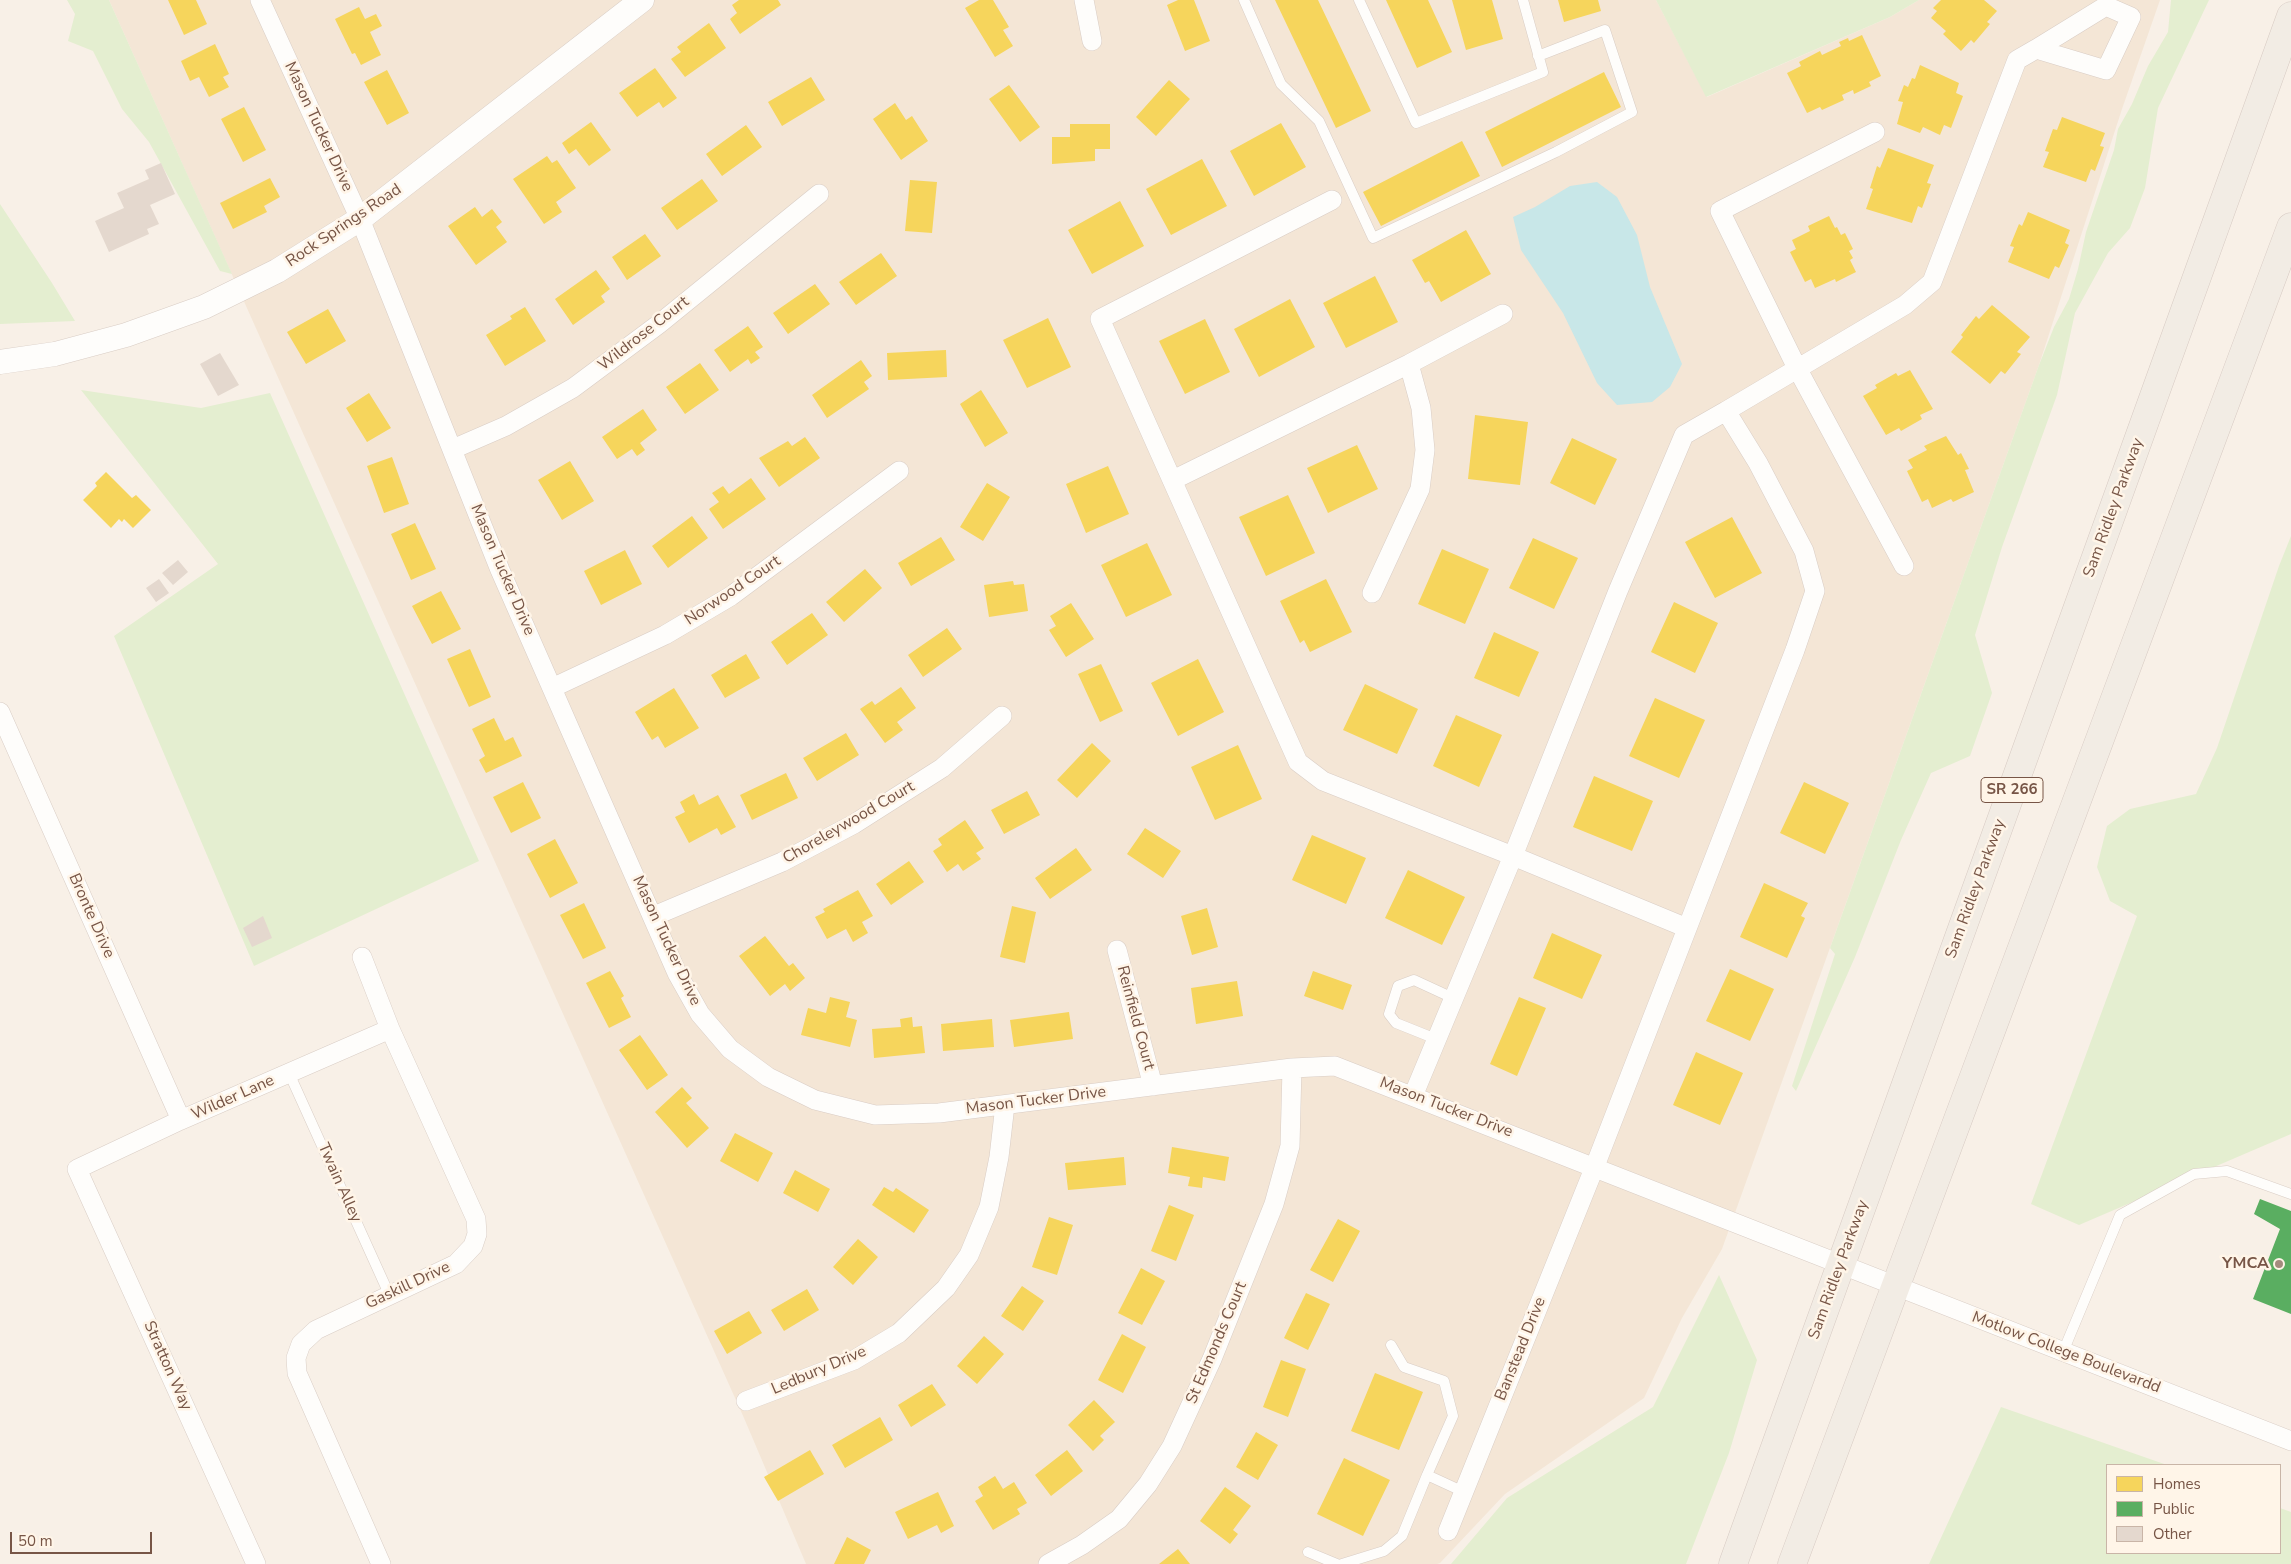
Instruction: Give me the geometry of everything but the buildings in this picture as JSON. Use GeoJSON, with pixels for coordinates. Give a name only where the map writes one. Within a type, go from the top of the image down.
{"type":"FeatureCollection","features":[{"type":"Feature","properties":{"kind":"main road","name":"Sam Ridley Parkway"},"geometry":{"type":"LineString","coordinates":[[1733,1564],[2291,16]]}},
{"type":"Feature","properties":{"kind":"main road"},"geometry":{"type":"LineString","coordinates":[[1792,1564],[2291,227]]}},
{"type":"Feature","properties":{"kind":"street","name":"Mason Tucker Drive"},"geometry":{"type":"LineString","coordinates":[[260,0],[360,219],[500,570],[654,916],[677,973],[700,1014],[730,1049],[768,1076],[815,1100],[874,1115],[939,1113],[1292,1068],[1335,1066],[1595,1166],[1841,1265]]}},
{"type":"Feature","properties":{"kind":"street","name":"Rock Springs Road"},"geometry":{"type":"LineString","coordinates":[[0,362],[55,354],[126,335],[204,307],[277,271],[360,219],[642,0]]}},
{"type":"Feature","properties":{"kind":"street"},"geometry":{"type":"LineString","coordinates":[[1084,0],[1092,41]]}},
{"type":"Feature","properties":{"kind":"street"},"geometry":{"type":"LineString","coordinates":[[1413,1096],[1513,856],[1618,591],[1684,435],[1905,305],[1932,282],[2017,60],[2106,6],[2131,17],[2106,70],[2036,49]]}},
{"type":"Feature","properties":{"kind":"street"},"geometry":{"type":"LineString","coordinates":[[1874,132],[1720,210],[1797,368],[1904,566]]}},
{"type":"Feature","properties":{"kind":"street","name":"Wildrose Court"},"geometry":{"type":"LineString","coordinates":[[453,450],[506,426],[573,388],[659,324],[819,194]]}},
{"type":"Feature","properties":{"kind":"street"},"geometry":{"type":"LineString","coordinates":[[1332,200],[1100,318],[1298,762],[1323,781],[1513,856],[1687,928]]}},
{"type":"Feature","properties":{"kind":"street"},"geometry":{"type":"LineString","coordinates":[[1173,480],[1409,364],[1503,314]]}},
{"type":"Feature","properties":{"kind":"street"},"geometry":{"type":"LineString","coordinates":[[1372,592],[1420,489],[1426,450],[1421,408],[1409,364]]}},
{"type":"Feature","properties":{"kind":"street","name":"Banstead Drive"},"geometry":{"type":"LineString","coordinates":[[1448,1531],[1595,1166],[1795,650],[1815,591],[1804,551],[1758,463],[1726,411]]}},
{"type":"Feature","properties":{"kind":"street","name":"Norwood Court"},"geometry":{"type":"LineString","coordinates":[[552,688],[666,635],[731,596],[899,471]]}},
{"type":"Feature","properties":{"kind":"street","name":"Bronte Drive"},"geometry":{"type":"LineString","coordinates":[[0,712],[181,1120]]}},
{"type":"Feature","properties":{"kind":"street","name":"Choreleywood Court"},"geometry":{"type":"LineString","coordinates":[[654,916],[782,862],[854,824],[942,768],[1002,716]]}},
{"type":"Feature","properties":{"kind":"street","name":"Reinfield Court"},"geometry":{"type":"LineString","coordinates":[[1117,950],[1153,1086]]}},
{"type":"Feature","properties":{"kind":"street","name":"Gaskill Drive"},"geometry":{"type":"LineString","coordinates":[[362,957],[390,1029],[476,1219],[477,1234],[473,1246],[456,1264],[388,1294],[316,1330],[301,1344],[296,1358],[297,1373],[381,1564]]}},
{"type":"Feature","properties":{"kind":"street","name":"Wilder Lane"},"geometry":{"type":"LineString","coordinates":[[77,1169],[181,1120],[390,1029]]}},
{"type":"Feature","properties":{"kind":"street","name":"St Edmonds Court"},"geometry":{"type":"LineString","coordinates":[[1048,1564],[1082,1545],[1119,1519],[1148,1484],[1172,1446],[1212,1358],[1274,1204],[1290,1146],[1292,1068]]}},
{"type":"Feature","properties":{"kind":"street","name":"Ledbury Drive"},"geometry":{"type":"LineString","coordinates":[[746,1401],[854,1360],[899,1334],[946,1288],[968,1255],[989,1207],[999,1157],[1005,1105]]}},
{"type":"Feature","properties":{"kind":"street","name":"Stratton Way"},"geometry":{"type":"LineString","coordinates":[[77,1169],[256,1564]]}},
{"type":"Feature","properties":{"kind":"street","name":"Motlow College Boulevardd"},"geometry":{"type":"LineString","coordinates":[[1841,1265],[2291,1441]]}},
{"type":"Feature","properties":{"kind":"lane"},"geometry":{"type":"LineString","coordinates":[[1244,0],[1281,84],[1318,121],[1374,238],[1556,152],[1632,112],[1605,30],[1538,56]]}},
{"type":"Feature","properties":{"kind":"lane"},"geometry":{"type":"LineString","coordinates":[[1359,0],[1416,123],[1542,72],[1523,0]]}},
{"type":"Feature","properties":{"kind":"lane"},"geometry":{"type":"LineString","coordinates":[[1436,1039],[1396,1023],[1389,1014],[1398,986],[1414,980],[1453,998]]}},
{"type":"Feature","properties":{"kind":"lane","name":"Twain Alley"},"geometry":{"type":"LineString","coordinates":[[289,1073],[388,1294]]}},
{"type":"Feature","properties":{"kind":"lane"},"geometry":{"type":"LineString","coordinates":[[2063,1352],[2120,1215],[2194,1174],[2227,1171],[2291,1194]]}},
{"type":"Feature","properties":{"kind":"lane"},"geometry":{"type":"LineString","coordinates":[[1342,1564],[1384,1551],[1402,1536],[1453,1416],[1444,1381],[1404,1367],[1391,1345]]}},
{"type":"Feature","properties":{"kind":"lane"},"geometry":{"type":"LineString","coordinates":[[1428,1475],[1464,1492]]}},
{"type":"Feature","properties":{"kind":"lane"},"geometry":{"type":"LineString","coordinates":[[1308,1552],[1337,1564]]}},
{"type":"Feature","properties":{"kind":"shaded area"},"geometry":{"type":"Polygon","coordinates":[[[109,0],[1656,0],[1707,97],[1890,17],[1919,0],[2160,0],[2122,109],[2039,365],[1722,1249],[1682,1318],[1644,1398],[1505,1494],[1437,1564],[806,1564],[744,1418],[109,0]]]}},
{"type":"Feature","properties":{"kind":"green space"},"geometry":{"type":"Polygon","coordinates":[[[67,0],[109,0],[232,274],[220,271],[149,142],[122,109],[93,51],[68,41],[75,14],[67,0]]]}},
{"type":"Feature","properties":{"kind":"green space"},"geometry":{"type":"Polygon","coordinates":[[[1656,0],[1919,0],[1890,17],[1706,97],[1656,0]]]}},
{"type":"Feature","properties":{"kind":"green space"},"geometry":{"type":"Polygon","coordinates":[[[2171,0],[2209,0],[2158,108],[2145,188],[2130,228],[2108,253],[2075,313],[2057,395],[2002,547],[1975,635],[1992,693],[1970,756],[1931,773],[1901,840],[1855,957],[1796,1091],[1792,1086],[1835,954],[1830,948],[2039,365],[2054,327],[2069,299],[2086,232],[2114,150],[2118,129],[2132,104],[2148,66],[2168,32],[2171,0]]]}},
{"type":"Feature","properties":{"kind":"green space"},"geometry":{"type":"Polygon","coordinates":[[[0,204],[52,283],[75,321],[0,324],[0,204]]]}},
{"type":"Feature","properties":{"kind":"green space"},"geometry":{"type":"Polygon","coordinates":[[[81,390],[201,408],[270,393],[479,861],[254,966],[114,636],[218,564],[81,390]]]}},
{"type":"Feature","properties":{"kind":"green space"},"geometry":{"type":"Polygon","coordinates":[[[2291,536],[2291,1134],[2079,1225],[2031,1204],[2137,916],[2110,901],[2097,867],[2107,826],[2130,809],[2196,794],[2217,748],[2291,536]]]}},
{"type":"Feature","properties":{"kind":"green space"},"geometry":{"type":"Polygon","coordinates":[[[1719,1275],[1757,1360],[1729,1453],[1686,1564],[1451,1564],[1507,1498],[1653,1407],[1719,1275]]]}},
{"type":"Feature","properties":{"kind":"green space"},"geometry":{"type":"Polygon","coordinates":[[[2001,1407],[2164,1464],[2106,1464],[2106,1554],[2281,1554],[2281,1508],[2291,1512],[2291,1564],[1929,1564],[2001,1407]]]}},
{"type":"Feature","properties":{"kind":"water"},"geometry":{"type":"Polygon","coordinates":[[[1597,182],[1617,197],[1637,235],[1650,287],[1682,364],[1670,387],[1652,402],[1617,405],[1597,383],[1563,313],[1521,250],[1513,217],[1535,207],[1570,186],[1597,182]]]}},
{"type":"Feature","properties":{"kind":"place","name":"YMCA"},"geometry":{"type":"Point","coordinates":[2279,1264]}}]}
